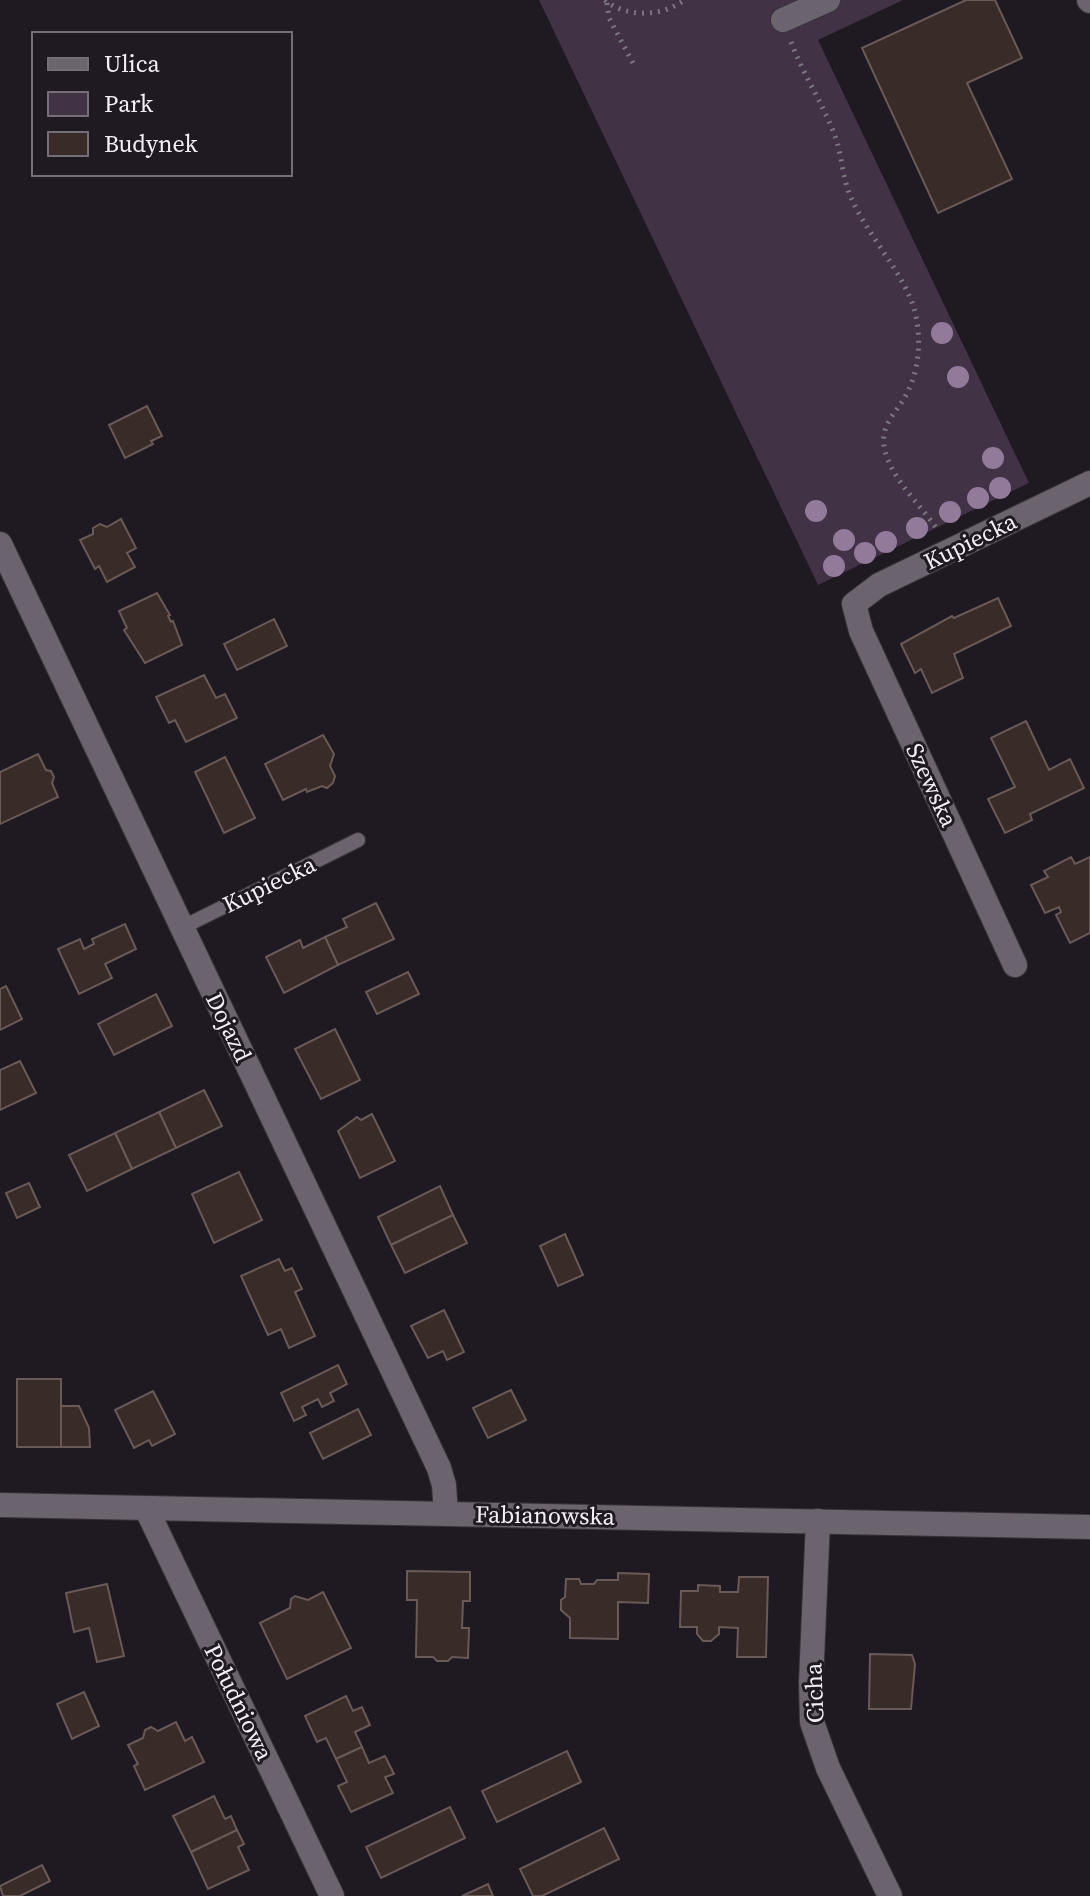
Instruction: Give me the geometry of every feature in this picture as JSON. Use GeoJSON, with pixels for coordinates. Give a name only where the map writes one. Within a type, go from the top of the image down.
{"type":"FeatureCollection","features":[{"type":"Feature","properties":{"kind":"street"},"geometry":{"type":"LineString","coordinates":[[783,20],[828,0]]}},
{"type":"Feature","properties":{"kind":"street","name":"Kupiecka"},"geometry":{"type":"LineString","coordinates":[[854,604],[879,585],[1090,483]]}},
{"type":"Feature","properties":{"kind":"street","name":"Dojazd"},"geometry":{"type":"LineString","coordinates":[[0,544],[439,1468],[446,1513]]}},
{"type":"Feature","properties":{"kind":"street","name":"Szewska"},"geometry":{"type":"LineString","coordinates":[[854,604],[861,631],[1015,965]]}},
{"type":"Feature","properties":{"kind":"street","name":"Fabianowska"},"geometry":{"type":"LineString","coordinates":[[0,1505],[1090,1527]]}},
{"type":"Feature","properties":{"kind":"street","name":"Południowa"},"geometry":{"type":"LineString","coordinates":[[146,1508],[332,1896]]}},
{"type":"Feature","properties":{"kind":"street","name":"Cicha"},"geometry":{"type":"LineString","coordinates":[[818,1521],[812,1722],[828,1768],[890,1896]]}},
{"type":"Feature","properties":{"kind":"lane","name":"Kupiecka"},"geometry":{"type":"LineString","coordinates":[[181,928],[358,840]]}},
{"type":"Feature","properties":{"kind":"path"},"geometry":{"type":"LineString","coordinates":[[606,1],[627,13],[653,13],[684,0]]}},
{"type":"Feature","properties":{"kind":"path"},"geometry":{"type":"LineString","coordinates":[[606,1],[609,18],[633,63]]}},
{"type":"Feature","properties":{"kind":"path"},"geometry":{"type":"LineString","coordinates":[[795,51],[819,97],[836,140],[850,195],[914,309],[919,334],[918,358],[909,391],[887,421],[883,441],[888,462],[936,528]]}},
{"type":"Feature","properties":{"kind":"green space"},"geometry":{"type":"Polygon","coordinates":[[[539,0],[903,0],[818,40],[1029,483],[818,585],[539,0]]]}},
{"type":"Feature","properties":{"kind":"building"},"geometry":{"type":"Polygon","coordinates":[[[966,0],[995,0],[1022,58],[967,83],[1012,179],[938,213],[862,48],[966,0]]]}},
{"type":"Feature","properties":{"kind":"building"},"geometry":{"type":"Polygon","coordinates":[[[147,406],[162,436],[125,458],[109,425],[147,406]]]}},
{"type":"Feature","properties":{"kind":"building"},"geometry":{"type":"Polygon","coordinates":[[[121,519],[136,548],[127,553],[135,567],[107,582],[99,566],[95,569],[80,540],[93,534],[93,528],[100,524],[107,527],[121,519]]]}},
{"type":"Feature","properties":{"kind":"building"},"geometry":{"type":"Polygon","coordinates":[[[157,593],[182,645],[145,663],[124,630],[127,628],[119,611],[157,593]]]}},
{"type":"Feature","properties":{"kind":"building"},"geometry":{"type":"Polygon","coordinates":[[[998,598],[1011,626],[954,654],[963,678],[932,693],[921,669],[915,673],[901,644],[952,616],[954,618],[998,598]]]}},
{"type":"Feature","properties":{"kind":"building"},"geometry":{"type":"Polygon","coordinates":[[[274,619],[287,646],[237,670],[224,644],[274,619]]]}},
{"type":"Feature","properties":{"kind":"building"},"geometry":{"type":"Polygon","coordinates":[[[204,675],[216,698],[225,694],[237,718],[186,742],[175,720],[169,723],[156,697],[204,675]]]}},
{"type":"Feature","properties":{"kind":"building"},"geometry":{"type":"Polygon","coordinates":[[[1026,721],[1049,770],[1070,759],[1084,788],[1030,814],[1032,820],[1005,833],[988,799],[1015,787],[991,738],[1026,721]]]}},
{"type":"Feature","properties":{"kind":"building"},"geometry":{"type":"Polygon","coordinates":[[[323,735],[334,754],[330,766],[335,776],[333,783],[327,788],[322,786],[307,792],[306,789],[283,800],[265,764],[323,735]]]}},
{"type":"Feature","properties":{"kind":"building"},"geometry":{"type":"Polygon","coordinates":[[[38,754],[46,770],[51,771],[54,777],[52,783],[58,797],[0,824],[0,772],[38,754]]]}},
{"type":"Feature","properties":{"kind":"building"},"geometry":{"type":"Polygon","coordinates":[[[225,757],[255,818],[224,833],[195,772],[225,757]]]}},
{"type":"Feature","properties":{"kind":"building"},"geometry":{"type":"Polygon","coordinates":[[[1071,857],[1075,864],[1090,857],[1090,933],[1070,943],[1056,915],[1061,912],[1059,907],[1045,913],[1031,885],[1048,877],[1044,871],[1071,857]]]}},
{"type":"Feature","properties":{"kind":"building"},"geometry":{"type":"Polygon","coordinates":[[[376,903],[394,939],[338,965],[325,937],[347,927],[343,919],[376,903]]]}},
{"type":"Feature","properties":{"kind":"building"},"geometry":{"type":"Polygon","coordinates":[[[125,924],[136,949],[105,964],[112,978],[79,994],[58,949],[80,939],[84,949],[94,944],[92,939],[125,924]]]}},
{"type":"Feature","properties":{"kind":"building"},"geometry":{"type":"Polygon","coordinates":[[[325,937],[338,965],[284,993],[266,957],[300,940],[303,948],[325,937]]]}},
{"type":"Feature","properties":{"kind":"building"},"geometry":{"type":"Polygon","coordinates":[[[408,972],[419,994],[377,1014],[366,992],[408,972]]]}},
{"type":"Feature","properties":{"kind":"building"},"geometry":{"type":"Polygon","coordinates":[[[6,986],[22,1019],[0,1030],[0,989],[6,986]]]}},
{"type":"Feature","properties":{"kind":"building"},"geometry":{"type":"Polygon","coordinates":[[[156,994],[172,1026],[114,1055],[98,1024],[156,994]]]}},
{"type":"Feature","properties":{"kind":"building"},"geometry":{"type":"Polygon","coordinates":[[[335,1029],[360,1080],[321,1099],[295,1049],[335,1029]]]}},
{"type":"Feature","properties":{"kind":"building"},"geometry":{"type":"Polygon","coordinates":[[[20,1061],[36,1093],[0,1110],[0,1070],[20,1061]]]}},
{"type":"Feature","properties":{"kind":"building"},"geometry":{"type":"Polygon","coordinates":[[[204,1090],[222,1126],[176,1148],[159,1112],[204,1090]]]}},
{"type":"Feature","properties":{"kind":"building"},"geometry":{"type":"Polygon","coordinates":[[[159,1112],[176,1148],[132,1169],[115,1133],[159,1112]]]}},
{"type":"Feature","properties":{"kind":"building"},"geometry":{"type":"Polygon","coordinates":[[[372,1114],[395,1161],[360,1178],[338,1131],[357,1117],[361,1120],[372,1114]]]}},
{"type":"Feature","properties":{"kind":"building"},"geometry":{"type":"Polygon","coordinates":[[[115,1133],[132,1169],[87,1191],[69,1155],[115,1133]]]}},
{"type":"Feature","properties":{"kind":"building"},"geometry":{"type":"Polygon","coordinates":[[[239,1172],[262,1220],[214,1243],[192,1194],[239,1172]]]}},
{"type":"Feature","properties":{"kind":"building"},"geometry":{"type":"Polygon","coordinates":[[[29,1183],[40,1207],[17,1218],[6,1193],[29,1183]]]}},
{"type":"Feature","properties":{"kind":"building"},"geometry":{"type":"Polygon","coordinates":[[[440,1186],[453,1215],[391,1245],[378,1217],[440,1186]]]}},
{"type":"Feature","properties":{"kind":"building"},"geometry":{"type":"Polygon","coordinates":[[[453,1215],[467,1243],[405,1273],[391,1245],[453,1215]]]}},
{"type":"Feature","properties":{"kind":"building"},"geometry":{"type":"Polygon","coordinates":[[[565,1234],[583,1275],[558,1286],[540,1246],[565,1234]]]}},
{"type":"Feature","properties":{"kind":"building"},"geometry":{"type":"Polygon","coordinates":[[[279,1259],[285,1271],[292,1268],[302,1289],[295,1292],[315,1336],[289,1348],[281,1329],[268,1335],[241,1276],[279,1259]]]}},
{"type":"Feature","properties":{"kind":"building"},"geometry":{"type":"Polygon","coordinates":[[[444,1310],[464,1352],[447,1360],[443,1351],[428,1358],[411,1326],[444,1310]]]}},
{"type":"Feature","properties":{"kind":"building"},"geometry":{"type":"Polygon","coordinates":[[[338,1365],[347,1384],[330,1393],[334,1401],[322,1407],[318,1399],[302,1407],[306,1415],[294,1421],[281,1393],[338,1365]]]}},
{"type":"Feature","properties":{"kind":"building"},"geometry":{"type":"Polygon","coordinates":[[[17,1379],[61,1379],[61,1447],[17,1447],[17,1379]]]}},
{"type":"Feature","properties":{"kind":"building"},"geometry":{"type":"Polygon","coordinates":[[[511,1390],[526,1420],[488,1438],[473,1408],[511,1390]]]}},
{"type":"Feature","properties":{"kind":"building"},"geometry":{"type":"Polygon","coordinates":[[[153,1391],[175,1434],[152,1446],[149,1440],[134,1448],[115,1410],[153,1391]]]}},
{"type":"Feature","properties":{"kind":"building"},"geometry":{"type":"Polygon","coordinates":[[[61,1406],[79,1406],[89,1428],[90,1447],[61,1447],[61,1406]]]}},
{"type":"Feature","properties":{"kind":"building"},"geometry":{"type":"Polygon","coordinates":[[[358,1409],[371,1435],[323,1459],[310,1433],[358,1409]]]}},
{"type":"Feature","properties":{"kind":"building"},"geometry":{"type":"Polygon","coordinates":[[[407,1571],[470,1572],[470,1601],[463,1601],[462,1628],[469,1628],[468,1658],[452,1657],[448,1661],[437,1661],[433,1657],[416,1657],[417,1600],[407,1600],[407,1571]]]}},
{"type":"Feature","properties":{"kind":"building"},"geometry":{"type":"Polygon","coordinates":[[[618,1573],[649,1574],[648,1603],[618,1602],[618,1639],[570,1638],[570,1618],[561,1610],[566,1579],[594,1584],[597,1580],[618,1580],[618,1573]]]}},
{"type":"Feature","properties":{"kind":"building"},"geometry":{"type":"Polygon","coordinates":[[[739,1577],[768,1577],[766,1657],[737,1657],[738,1628],[719,1627],[719,1634],[711,1641],[703,1641],[697,1634],[697,1627],[680,1627],[681,1591],[698,1591],[698,1585],[720,1586],[720,1592],[738,1592],[739,1577]]]}},
{"type":"Feature","properties":{"kind":"building"},"geometry":{"type":"Polygon","coordinates":[[[107,1584],[124,1656],[97,1662],[89,1628],[74,1632],[66,1593],[107,1584]]]}},
{"type":"Feature","properties":{"kind":"building"},"geometry":{"type":"Polygon","coordinates":[[[323,1592],[351,1648],[287,1679],[260,1623],[290,1608],[291,1599],[295,1596],[308,1600],[323,1592]]]}},
{"type":"Feature","properties":{"kind":"building"},"geometry":{"type":"Polygon","coordinates":[[[870,1654],[912,1655],[915,1664],[911,1709],[869,1709],[870,1654]]]}},
{"type":"Feature","properties":{"kind":"building"},"geometry":{"type":"Polygon","coordinates":[[[84,1692],[99,1726],[72,1739],[57,1704],[84,1692]]]}},
{"type":"Feature","properties":{"kind":"building"},"geometry":{"type":"Polygon","coordinates":[[[346,1696],[353,1711],[362,1707],[370,1725],[355,1732],[362,1747],[336,1759],[326,1738],[317,1742],[305,1716],[346,1696]]]}},
{"type":"Feature","properties":{"kind":"building"},"geometry":{"type":"Polygon","coordinates":[[[176,1722],[185,1741],[192,1737],[204,1762],[145,1790],[134,1766],[138,1764],[128,1745],[143,1738],[145,1730],[151,1727],[158,1731],[176,1722]]]}},
{"type":"Feature","properties":{"kind":"building"},"geometry":{"type":"Polygon","coordinates":[[[362,1747],[369,1763],[385,1756],[394,1774],[385,1777],[393,1793],[351,1812],[338,1786],[347,1782],[336,1759],[362,1747]]]}},
{"type":"Feature","properties":{"kind":"building"},"geometry":{"type":"Polygon","coordinates":[[[567,1751],[581,1782],[497,1822],[482,1791],[567,1751]]]}},
{"type":"Feature","properties":{"kind":"building"},"geometry":{"type":"Polygon","coordinates":[[[214,1796],[225,1819],[231,1816],[237,1830],[191,1852],[173,1816],[214,1796]]]}},
{"type":"Feature","properties":{"kind":"building"},"geometry":{"type":"Polygon","coordinates":[[[450,1807],[465,1838],[381,1878],[366,1847],[450,1807]]]}},
{"type":"Feature","properties":{"kind":"building"},"geometry":{"type":"Polygon","coordinates":[[[604,1828],[619,1859],[542,1896],[533,1896],[520,1869],[604,1828]]]}},
{"type":"Feature","properties":{"kind":"building"},"geometry":{"type":"Polygon","coordinates":[[[237,1830],[244,1844],[238,1847],[249,1870],[208,1889],[191,1852],[237,1830]]]}},
{"type":"Feature","properties":{"kind":"building"},"geometry":{"type":"Polygon","coordinates":[[[42,1865],[50,1881],[20,1896],[3,1896],[0,1886],[42,1865]]]}},
{"type":"Feature","properties":{"kind":"building"},"geometry":{"type":"Polygon","coordinates":[[[488,1884],[493,1896],[462,1896],[473,1891],[488,1884]]]}}]}
